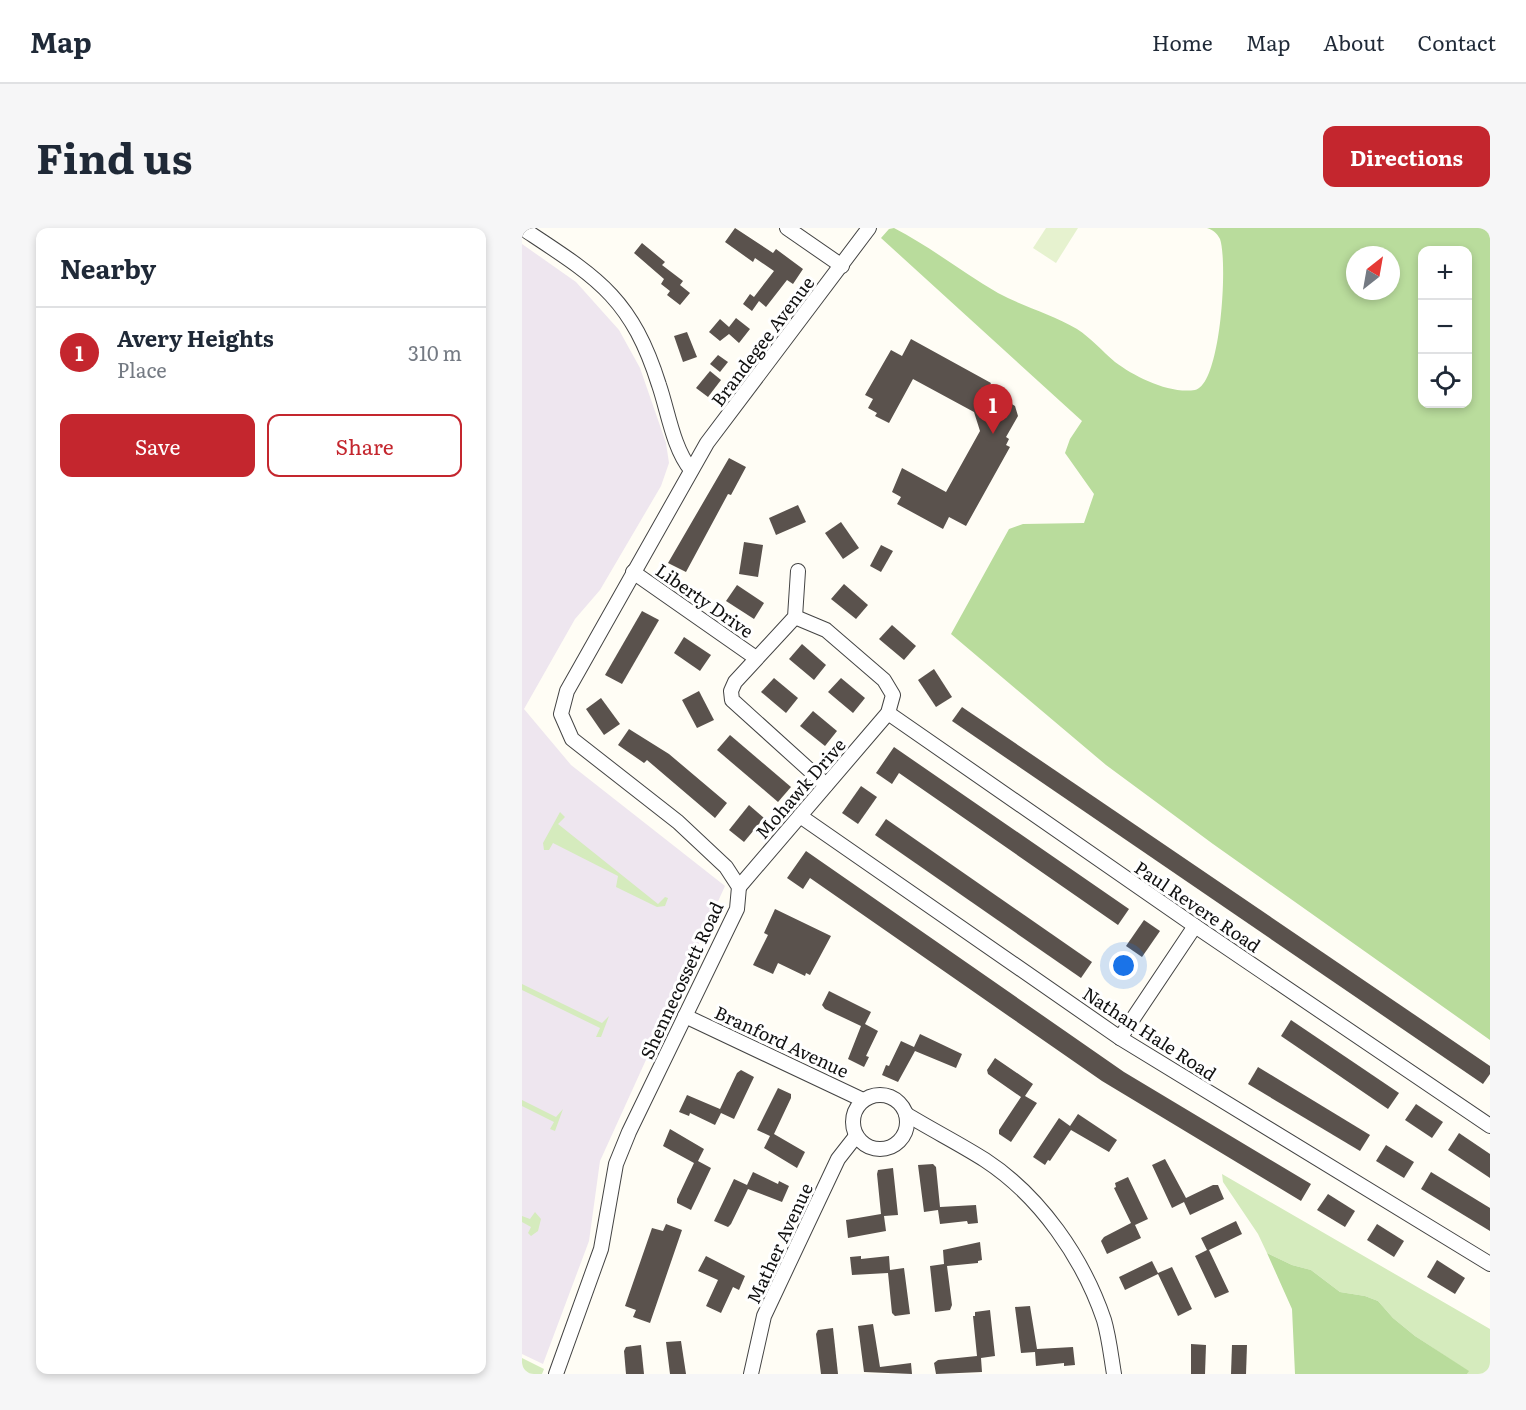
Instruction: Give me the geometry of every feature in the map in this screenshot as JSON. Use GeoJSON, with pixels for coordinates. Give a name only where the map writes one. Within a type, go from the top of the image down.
{"type":"FeatureCollection","features":[{"type":"Feature","properties":{"kind":"street"},"geometry":{"type":"LineString","coordinates":[[522,228],[596,280],[630,317],[647,349],[689,474]]}},
{"type":"Feature","properties":{"kind":"street"},"geometry":{"type":"LineString","coordinates":[[787,228],[842,266]]}},
{"type":"Feature","properties":{"kind":"street","name":"Brandegee Avenue"},"geometry":{"type":"LineString","coordinates":[[689,474],[707,443],[869,228]]}},
{"type":"Feature","properties":{"kind":"street","name":"Shennecossett Road"},"geometry":{"type":"LineString","coordinates":[[556,1374],[601,1249],[616,1164],[737,909],[739,887],[726,867],[678,822],[584,750],[573,739],[563,723],[561,708],[567,691],[689,474]]}},
{"type":"Feature","properties":{"kind":"street"},"geometry":{"type":"LineString","coordinates":[[798,571],[795,616],[735,682],[731,691],[732,700],[826,785]]}},
{"type":"Feature","properties":{"kind":"street","name":"Liberty Drive"},"geometry":{"type":"LineString","coordinates":[[633,572],[756,658]]}},
{"type":"Feature","properties":{"kind":"street"},"geometry":{"type":"LineString","coordinates":[[795,616],[826,630],[884,680],[893,695],[888,713]]}},
{"type":"Feature","properties":{"kind":"street","name":"Mohawk Drive"},"geometry":{"type":"LineString","coordinates":[[739,887],[888,713]]}},
{"type":"Feature","properties":{"kind":"street","name":"Paul Revere Road"},"geometry":{"type":"LineString","coordinates":[[888,713],[1195,926],[1490,1126]]}},
{"type":"Feature","properties":{"kind":"street","name":"Nathan Hale Road"},"geometry":{"type":"LineString","coordinates":[[800,816],[1120,1038],[1490,1264]]}},
{"type":"Feature","properties":{"kind":"street"},"geometry":{"type":"LineString","coordinates":[[1120,1038],[1195,926]]}},
{"type":"Feature","properties":{"kind":"street","name":"Branford Avenue"},"geometry":{"type":"LineString","coordinates":[[685,1016],[863,1100]]}},
{"type":"Feature","properties":{"kind":"street"},"geometry":{"type":"LineString","coordinates":[[906,1114],[904,1134],[900,1141],[885,1149],[869,1147],[856,1136],[853,1118],[863,1100],[877,1095],[887,1095],[902,1106],[906,1114],[985,1160],[1021,1188],[1046,1215],[1069,1249],[1093,1293],[1104,1321],[1114,1374]]}},
{"type":"Feature","properties":{"kind":"street"},"geometry":{"type":"LineString","coordinates":[[904,1134],[935,1132]]}},
{"type":"Feature","properties":{"kind":"street","name":"Mather Avenue"},"geometry":{"type":"LineString","coordinates":[[751,1374],[768,1308],[838,1159],[856,1136]]}},
{"type":"Feature","properties":{"kind":"shaded area"},"geometry":{"type":"Polygon","coordinates":[[[522,244],[576,282],[619,330],[640,368],[666,443],[669,463],[661,486],[600,590],[575,619],[524,709],[571,765],[725,886],[600,1161],[589,1241],[543,1364],[522,1354],[522,244]]]}},
{"type":"Feature","properties":{"kind":"green space"},"geometry":{"type":"Polygon","coordinates":[[[894,228],[908,235],[998,293],[1077,329],[1115,362],[1132,373],[1164,387],[1185,391],[1195,390],[1204,383],[1211,368],[1220,321],[1222,252],[1219,237],[1207,228],[1490,228],[1490,1040],[1213,844],[1106,765],[951,634],[1009,529],[1023,524],[1084,523],[1094,494],[1065,453],[1070,439],[1082,421],[881,238],[889,229],[894,228]]]}},
{"type":"Feature","properties":{"kind":"green space"},"geometry":{"type":"Polygon","coordinates":[[[1046,228],[1078,228],[1056,263],[1033,248],[1046,228]]]}},
{"type":"Feature","properties":{"kind":"green space"},"geometry":{"type":"Polygon","coordinates":[[[560,812],[565,817],[558,824],[658,904],[665,897],[668,898],[665,906],[657,907],[616,887],[618,876],[553,843],[549,850],[544,850],[543,843],[560,812]]]}},
{"type":"Feature","properties":{"kind":"green space"},"geometry":{"type":"Polygon","coordinates":[[[522,984],[602,1023],[609,1016],[601,1037],[596,1037],[600,1028],[522,990],[522,984]]]}},
{"type":"Feature","properties":{"kind":"green space"},"geometry":{"type":"Polygon","coordinates":[[[522,1100],[556,1117],[563,1109],[555,1131],[550,1129],[554,1122],[522,1106],[522,1100]]]}},
{"type":"Feature","properties":{"kind":"green space"},"geometry":{"type":"Polygon","coordinates":[[[1222,1174],[1490,1329],[1490,1374],[1467,1374],[1468,1371],[1415,1336],[1393,1318],[1378,1301],[1365,1296],[1340,1292],[1311,1270],[1292,1265],[1267,1253],[1258,1234],[1223,1182],[1222,1174]]]}},
{"type":"Feature","properties":{"kind":"green space"},"geometry":{"type":"Polygon","coordinates":[[[535,1212],[541,1219],[538,1231],[531,1236],[528,1233],[531,1227],[522,1222],[522,1216],[530,1219],[535,1212]]]}},
{"type":"Feature","properties":{"kind":"green space"},"geometry":{"type":"Polygon","coordinates":[[[1267,1253],[1292,1265],[1311,1270],[1340,1292],[1365,1296],[1378,1301],[1393,1318],[1415,1336],[1469,1371],[1467,1374],[1295,1374],[1292,1309],[1267,1253]]]}},
{"type":"Feature","properties":{"kind":"green space"},"geometry":{"type":"Polygon","coordinates":[[[522,1358],[544,1369],[542,1374],[522,1374],[522,1358]]]}},
{"type":"Feature","properties":{"kind":"building"},"geometry":{"type":"Polygon","coordinates":[[[735,228],[773,253],[776,249],[803,269],[793,284],[787,280],[766,307],[759,301],[752,311],[743,304],[750,294],[754,297],[774,271],[755,258],[753,262],[725,242],[735,228]]]}},
{"type":"Feature","properties":{"kind":"building"},"geometry":{"type":"Polygon","coordinates":[[[642,243],[665,262],[662,265],[683,281],[680,285],[690,293],[680,305],[667,295],[670,291],[661,284],[664,279],[634,253],[642,243]]]}},
{"type":"Feature","properties":{"kind":"building"},"geometry":{"type":"Polygon","coordinates":[[[736,318],[750,329],[739,343],[729,334],[720,341],[709,332],[720,319],[729,327],[736,318]]]}},
{"type":"Feature","properties":{"kind":"building"},"geometry":{"type":"Polygon","coordinates":[[[687,332],[697,357],[683,362],[674,336],[687,332]]]}},
{"type":"Feature","properties":{"kind":"building"},"geometry":{"type":"Polygon","coordinates":[[[911,339],[991,383],[988,389],[1015,406],[1018,416],[1006,437],[1009,439],[1006,445],[1010,447],[966,526],[949,517],[943,529],[897,504],[901,497],[892,492],[902,468],[946,492],[980,431],[974,412],[913,379],[889,423],[875,416],[877,413],[868,408],[873,399],[865,395],[891,350],[902,356],[911,339]]]}},
{"type":"Feature","properties":{"kind":"building"},"geometry":{"type":"Polygon","coordinates":[[[718,355],[728,362],[720,372],[710,364],[718,355]]]}},
{"type":"Feature","properties":{"kind":"building"},"geometry":{"type":"Polygon","coordinates":[[[710,371],[721,380],[708,397],[696,388],[710,371]]]}},
{"type":"Feature","properties":{"kind":"building"},"geometry":{"type":"Polygon","coordinates":[[[729,458],[746,467],[731,495],[728,494],[686,572],[668,563],[729,458]]]}},
{"type":"Feature","properties":{"kind":"building"},"geometry":{"type":"Polygon","coordinates":[[[798,505],[806,522],[776,535],[769,518],[798,505]]]}},
{"type":"Feature","properties":{"kind":"building"},"geometry":{"type":"Polygon","coordinates":[[[841,522],[859,548],[843,559],[825,533],[841,522]]]}},
{"type":"Feature","properties":{"kind":"building"},"geometry":{"type":"Polygon","coordinates":[[[744,542],[763,545],[758,577],[739,574],[744,542]]]}},
{"type":"Feature","properties":{"kind":"building"},"geometry":{"type":"Polygon","coordinates":[[[881,545],[893,551],[881,572],[870,566],[881,545]]]}},
{"type":"Feature","properties":{"kind":"building"},"geometry":{"type":"Polygon","coordinates":[[[844,584],[868,605],[856,619],[831,599],[844,584]]]}},
{"type":"Feature","properties":{"kind":"building"},"geometry":{"type":"Polygon","coordinates":[[[737,585],[764,603],[754,619],[726,601],[737,585]]]}},
{"type":"Feature","properties":{"kind":"building"},"geometry":{"type":"Polygon","coordinates":[[[642,611],[659,620],[622,684],[605,675],[642,611]]]}},
{"type":"Feature","properties":{"kind":"building"},"geometry":{"type":"Polygon","coordinates":[[[892,625],[916,646],[904,660],[879,639],[892,625]]]}},
{"type":"Feature","properties":{"kind":"building"},"geometry":{"type":"Polygon","coordinates":[[[684,637],[711,655],[700,671],[674,653],[684,637]]]}},
{"type":"Feature","properties":{"kind":"building"},"geometry":{"type":"Polygon","coordinates":[[[802,644],[826,665],[814,680],[789,659],[802,644]]]}},
{"type":"Feature","properties":{"kind":"building"},"geometry":{"type":"Polygon","coordinates":[[[934,669],[952,697],[936,707],[918,680],[934,669]]]}},
{"type":"Feature","properties":{"kind":"building"},"geometry":{"type":"Polygon","coordinates":[[[774,678],[798,698],[786,713],[761,692],[774,678]]]}},
{"type":"Feature","properties":{"kind":"building"},"geometry":{"type":"Polygon","coordinates":[[[841,678],[865,698],[853,713],[828,692],[841,678]]]}},
{"type":"Feature","properties":{"kind":"building"},"geometry":{"type":"Polygon","coordinates":[[[699,691],[714,720],[697,728],[682,700],[699,691]]]}},
{"type":"Feature","properties":{"kind":"building"},"geometry":{"type":"Polygon","coordinates":[[[601,698],[620,724],[604,735],[586,709],[601,698]]]}},
{"type":"Feature","properties":{"kind":"building"},"geometry":{"type":"Polygon","coordinates":[[[962,707],[1490,1066],[1490,1074],[1483,1084],[952,721],[962,707]]]}},
{"type":"Feature","properties":{"kind":"building"},"geometry":{"type":"Polygon","coordinates":[[[813,711],[837,731],[825,746],[800,726],[813,711]]]}},
{"type":"Feature","properties":{"kind":"building"},"geometry":{"type":"Polygon","coordinates":[[[629,729],[669,754],[727,803],[715,818],[647,760],[644,763],[618,745],[629,729]]]}},
{"type":"Feature","properties":{"kind":"building"},"geometry":{"type":"Polygon","coordinates":[[[730,735],[791,787],[778,802],[717,750],[730,735]]]}},
{"type":"Feature","properties":{"kind":"building"},"geometry":{"type":"Polygon","coordinates":[[[894,747],[1129,909],[1118,925],[899,773],[892,784],[876,773],[894,747]]]}},
{"type":"Feature","properties":{"kind":"building"},"geometry":{"type":"Polygon","coordinates":[[[861,786],[877,797],[858,824],[842,813],[861,786]]]}},
{"type":"Feature","properties":{"kind":"building"},"geometry":{"type":"Polygon","coordinates":[[[749,805],[764,818],[744,842],[729,830],[749,805]]]}},
{"type":"Feature","properties":{"kind":"building"},"geometry":{"type":"Polygon","coordinates":[[[886,819],[1092,962],[1081,978],[875,835],[886,819]]]}},
{"type":"Feature","properties":{"kind":"building"},"geometry":{"type":"Polygon","coordinates":[[[806,851],[1124,1072],[1311,1184],[1301,1201],[1102,1081],[810,878],[803,889],[787,878],[806,851]]]}},
{"type":"Feature","properties":{"kind":"building"},"geometry":{"type":"Polygon","coordinates":[[[775,909],[831,936],[810,975],[806,973],[805,976],[778,963],[773,974],[753,965],[768,935],[764,933],[775,909]]]}},
{"type":"Feature","properties":{"kind":"building"},"geometry":{"type":"Polygon","coordinates":[[[1144,920],[1160,931],[1142,957],[1126,946],[1144,920]]]}},
{"type":"Feature","properties":{"kind":"building"},"geometry":{"type":"Polygon","coordinates":[[[829,991],[871,1012],[865,1024],[878,1031],[866,1056],[869,1057],[864,1067],[848,1059],[861,1026],[825,1009],[822,1005],[829,991]]]}},
{"type":"Feature","properties":{"kind":"building"},"geometry":{"type":"Polygon","coordinates":[[[1291,1020],[1399,1093],[1388,1109],[1281,1036],[1291,1020]]]}},
{"type":"Feature","properties":{"kind":"building"},"geometry":{"type":"Polygon","coordinates":[[[920,1034],[962,1054],[956,1068],[915,1051],[898,1082],[882,1075],[901,1041],[914,1047],[920,1034]]]}},
{"type":"Feature","properties":{"kind":"building"},"geometry":{"type":"Polygon","coordinates":[[[995,1058],[1033,1084],[1025,1096],[1037,1103],[1011,1142],[999,1134],[999,1130],[1021,1097],[988,1074],[987,1070],[995,1058]]]}},
{"type":"Feature","properties":{"kind":"building"},"geometry":{"type":"Polygon","coordinates":[[[1258,1067],[1370,1135],[1360,1151],[1248,1084],[1258,1067]]]}},
{"type":"Feature","properties":{"kind":"building"},"geometry":{"type":"Polygon","coordinates":[[[741,1070],[754,1077],[734,1119],[721,1113],[715,1125],[690,1113],[689,1116],[679,1112],[687,1095],[720,1109],[737,1073],[741,1070]]]}},
{"type":"Feature","properties":{"kind":"building"},"geometry":{"type":"Polygon","coordinates":[[[778,1088],[791,1094],[791,1098],[774,1134],[805,1152],[797,1168],[764,1148],[770,1136],[757,1130],[778,1088]]]}},
{"type":"Feature","properties":{"kind":"building"},"geometry":{"type":"Polygon","coordinates":[[[1416,1104],[1443,1122],[1432,1138],[1405,1120],[1416,1104]]]}},
{"type":"Feature","properties":{"kind":"building"},"geometry":{"type":"Polygon","coordinates":[[[1078,1114],[1117,1140],[1109,1152],[1071,1130],[1045,1165],[1033,1157],[1059,1118],[1070,1126],[1078,1114]]]}},
{"type":"Feature","properties":{"kind":"building"},"geometry":{"type":"Polygon","coordinates":[[[670,1129],[704,1149],[698,1161],[711,1168],[691,1210],[677,1203],[677,1199],[694,1163],[663,1146],[670,1129]]]}},
{"type":"Feature","properties":{"kind":"building"},"geometry":{"type":"Polygon","coordinates":[[[1459,1133],[1490,1154],[1490,1178],[1448,1150],[1459,1133]]]}},
{"type":"Feature","properties":{"kind":"building"},"geometry":{"type":"Polygon","coordinates":[[[1386,1145],[1414,1162],[1404,1178],[1376,1161],[1386,1145]]]}},
{"type":"Feature","properties":{"kind":"building"},"geometry":{"type":"Polygon","coordinates":[[[1165,1159],[1186,1198],[1213,1185],[1218,1185],[1224,1199],[1190,1215],[1184,1202],[1172,1208],[1152,1165],[1165,1159]]]}},
{"type":"Feature","properties":{"kind":"building"},"geometry":{"type":"Polygon","coordinates":[[[933,1164],[936,1167],[940,1207],[976,1205],[978,1223],[968,1224],[967,1221],[940,1224],[938,1210],[924,1212],[918,1165],[933,1164]]]}},
{"type":"Feature","properties":{"kind":"building"},"geometry":{"type":"Polygon","coordinates":[[[893,1168],[898,1215],[884,1216],[886,1231],[848,1238],[846,1220],[881,1214],[878,1170],[893,1168]]]}},
{"type":"Feature","properties":{"kind":"building"},"geometry":{"type":"Polygon","coordinates":[[[753,1172],[778,1184],[779,1181],[789,1186],[782,1202],[748,1189],[728,1227],[714,1221],[734,1179],[747,1185],[753,1172]]]}},
{"type":"Feature","properties":{"kind":"building"},"geometry":{"type":"Polygon","coordinates":[[[1431,1172],[1490,1208],[1490,1231],[1421,1189],[1431,1172]]]}},
{"type":"Feature","properties":{"kind":"building"},"geometry":{"type":"Polygon","coordinates":[[[1128,1177],[1148,1219],[1135,1225],[1141,1238],[1107,1254],[1101,1241],[1104,1237],[1131,1223],[1114,1188],[1115,1183],[1128,1177]]]}},
{"type":"Feature","properties":{"kind":"building"},"geometry":{"type":"Polygon","coordinates":[[[1328,1194],[1355,1211],[1345,1227],[1317,1210],[1328,1194]]]}},
{"type":"Feature","properties":{"kind":"building"},"geometry":{"type":"Polygon","coordinates":[[[1236,1221],[1242,1234],[1209,1250],[1229,1292],[1215,1298],[1195,1256],[1207,1250],[1201,1238],[1236,1221]]]}},
{"type":"Feature","properties":{"kind":"building"},"geometry":{"type":"Polygon","coordinates":[[[666,1224],[682,1230],[650,1323],[633,1317],[636,1310],[625,1306],[652,1228],[663,1231],[666,1224]]]}},
{"type":"Feature","properties":{"kind":"building"},"geometry":{"type":"Polygon","coordinates":[[[1377,1224],[1404,1241],[1394,1257],[1367,1240],[1377,1224]]]}},
{"type":"Feature","properties":{"kind":"building"},"geometry":{"type":"Polygon","coordinates":[[[980,1242],[982,1260],[978,1263],[947,1266],[952,1305],[950,1310],[935,1312],[930,1266],[944,1264],[943,1250],[980,1242]]]}},
{"type":"Feature","properties":{"kind":"building"},"geometry":{"type":"Polygon","coordinates":[[[706,1256],[745,1276],[739,1290],[733,1287],[721,1313],[706,1306],[718,1280],[698,1271],[706,1256]]]}},
{"type":"Feature","properties":{"kind":"building"},"geometry":{"type":"Polygon","coordinates":[[[861,1256],[861,1259],[889,1256],[890,1270],[904,1268],[910,1314],[895,1316],[892,1313],[888,1273],[852,1275],[850,1257],[861,1256]]]}},
{"type":"Feature","properties":{"kind":"building"},"geometry":{"type":"Polygon","coordinates":[[[1437,1260],[1465,1278],[1455,1294],[1427,1277],[1437,1260]]]}},
{"type":"Feature","properties":{"kind":"building"},"geometry":{"type":"Polygon","coordinates":[[[1152,1261],[1158,1273],[1172,1267],[1192,1309],[1178,1316],[1158,1274],[1125,1290],[1119,1277],[1152,1261]]]}},
{"type":"Feature","properties":{"kind":"building"},"geometry":{"type":"Polygon","coordinates":[[[1030,1306],[1037,1349],[1073,1347],[1075,1365],[1064,1366],[1064,1363],[1036,1366],[1035,1352],[1021,1353],[1015,1307],[1030,1306]]]}},
{"type":"Feature","properties":{"kind":"building"},"geometry":{"type":"Polygon","coordinates":[[[990,1310],[995,1356],[981,1358],[982,1372],[936,1374],[934,1363],[938,1360],[977,1356],[973,1316],[975,1312],[990,1310]]]}},
{"type":"Feature","properties":{"kind":"building"},"geometry":{"type":"Polygon","coordinates":[[[873,1324],[880,1367],[911,1363],[912,1374],[864,1372],[858,1326],[873,1324]]]}},
{"type":"Feature","properties":{"kind":"building"},"geometry":{"type":"Polygon","coordinates":[[[833,1328],[838,1374],[821,1374],[816,1334],[818,1330],[833,1328]]]}},
{"type":"Feature","properties":{"kind":"building"},"geometry":{"type":"Polygon","coordinates":[[[681,1341],[686,1374],[670,1374],[666,1342],[681,1341]]]}},
{"type":"Feature","properties":{"kind":"building"},"geometry":{"type":"Polygon","coordinates":[[[1191,1344],[1206,1345],[1205,1374],[1191,1374],[1191,1344]]]}},
{"type":"Feature","properties":{"kind":"building"},"geometry":{"type":"Polygon","coordinates":[[[641,1345],[644,1374],[626,1374],[624,1351],[626,1347],[641,1345]]]}},
{"type":"Feature","properties":{"kind":"building"},"geometry":{"type":"Polygon","coordinates":[[[1232,1345],[1247,1345],[1246,1374],[1231,1374],[1232,1345]]]}},
{"type":"Feature","properties":{"kind":"place","name":"Avery Heights"},"geometry":{"type":"Point","coordinates":[993,434]}}]}
